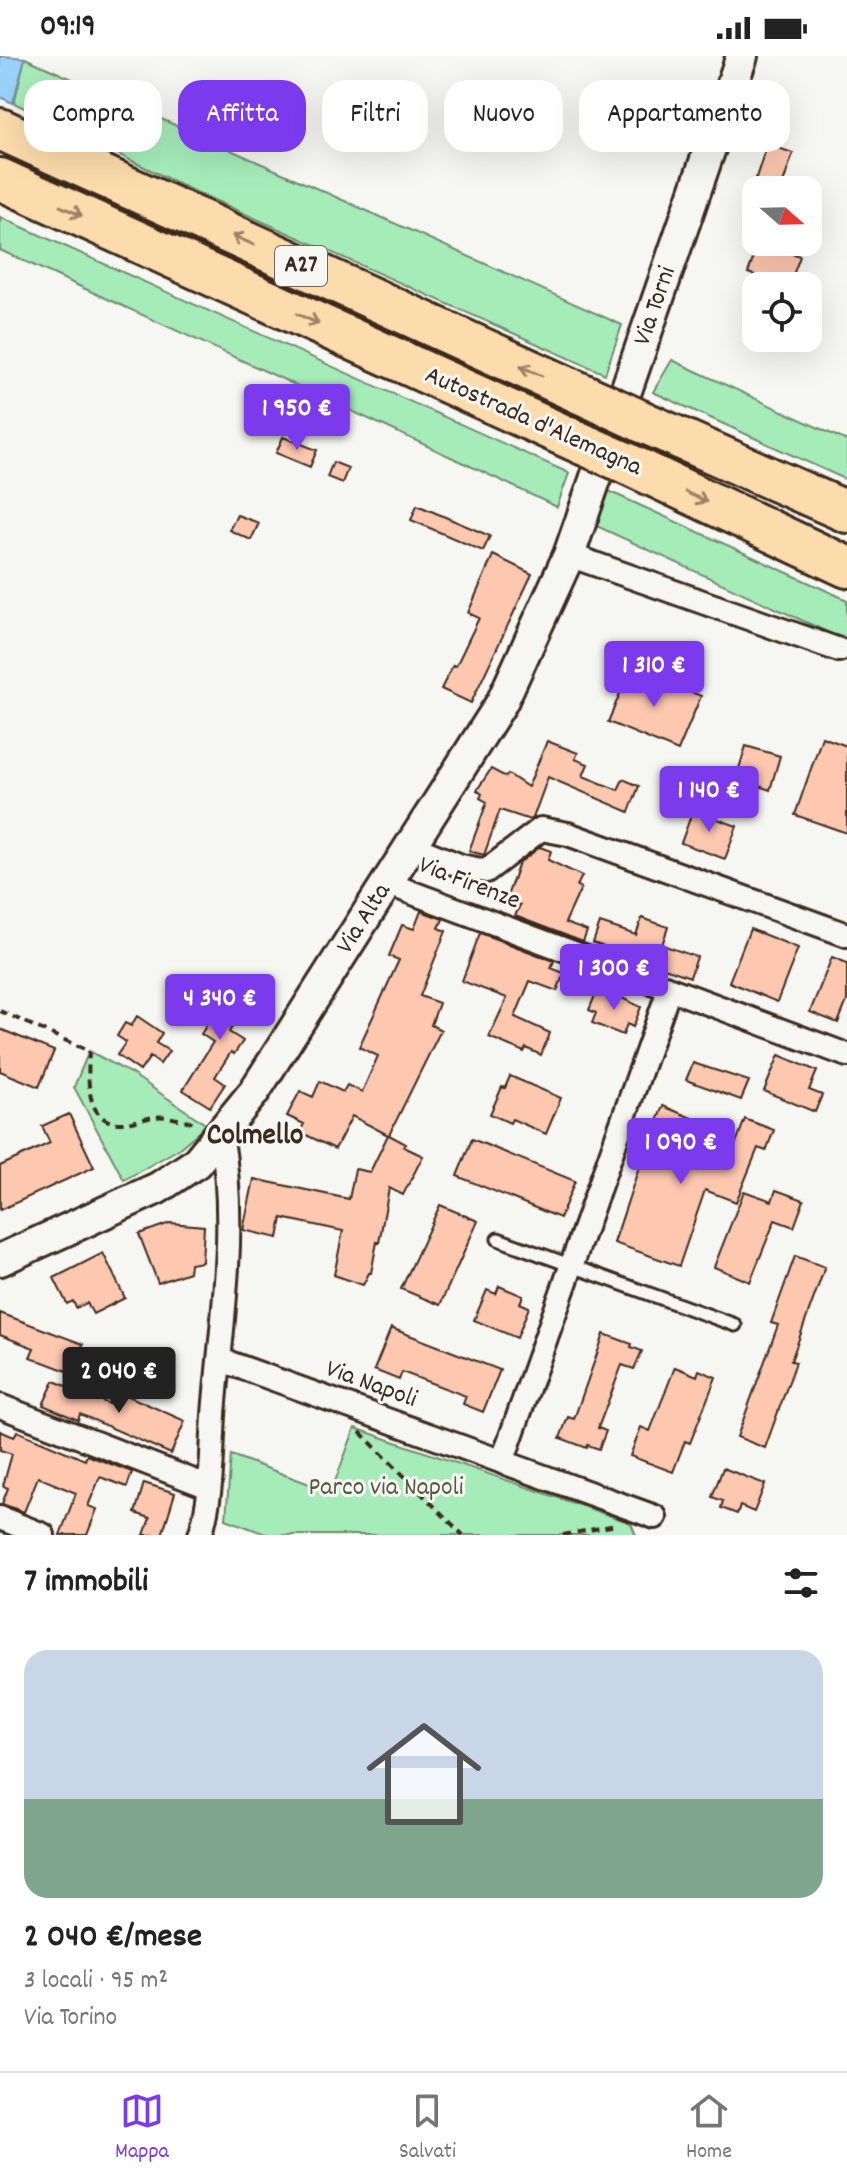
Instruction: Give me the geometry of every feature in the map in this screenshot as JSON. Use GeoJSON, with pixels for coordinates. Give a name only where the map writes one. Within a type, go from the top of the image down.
{"type":"FeatureCollection","features":[{"type":"Feature","properties":{"kind":"highway","name":"Autostrada d'Alemagna"},"geometry":{"type":"LineString","coordinates":[[0,129],[847,512]]}},
{"type":"Feature","properties":{"kind":"highway","name":"Autostrada d'Alemagna"},"geometry":{"type":"LineString","coordinates":[[0,179],[626,463],[847,567]]}},
{"type":"Feature","properties":{"kind":"main road","name":"Via Torni"},"geometry":{"type":"LineString","coordinates":[[511,684],[569,555],[742,56]]}},
{"type":"Feature","properties":{"kind":"main road","name":"Via Alta"},"geometry":{"type":"LineString","coordinates":[[0,1260],[158,1188],[196,1163],[214,1130],[254,1092],[511,684]]}},
{"type":"Feature","properties":{"kind":"street"},"geometry":{"type":"LineString","coordinates":[[569,555],[839,650]]}},
{"type":"Feature","properties":{"kind":"street"},"geometry":{"type":"LineString","coordinates":[[409,845],[461,866],[486,871],[541,829],[568,834],[847,935]]}},
{"type":"Feature","properties":{"kind":"street","name":"Via Firenze"},"geometry":{"type":"LineString","coordinates":[[386,883],[847,1055]]}},
{"type":"Feature","properties":{"kind":"street"},"geometry":{"type":"LineString","coordinates":[[502,1462],[669,990]]}},
{"type":"Feature","properties":{"kind":"street"},"geometry":{"type":"LineString","coordinates":[[200,1535],[209,1487],[227,1259],[228,1184],[214,1130]]}},
{"type":"Feature","properties":{"kind":"street","name":"Via Napoli"},"geometry":{"type":"LineString","coordinates":[[221,1360],[655,1517]]}},
{"type":"Feature","properties":{"kind":"street"},"geometry":{"type":"LineString","coordinates":[[0,1406],[209,1487]]}},
{"type":"Feature","properties":{"kind":"street"},"geometry":{"type":"LineString","coordinates":[[0,1518],[43,1535]]}},
{"type":"Feature","properties":{"kind":"lane"},"geometry":{"type":"LineString","coordinates":[[498,1239],[735,1325]]}},
{"type":"Feature","properties":{"kind":"path"},"geometry":{"type":"LineString","coordinates":[[0,1011],[89,1051],[89,1090],[93,1108],[108,1121],[122,1124],[155,1117],[214,1130]]}},
{"type":"Feature","properties":{"kind":"path"},"geometry":{"type":"LineString","coordinates":[[355,1428],[463,1535]]}},
{"type":"Feature","properties":{"kind":"path"},"geometry":{"type":"LineString","coordinates":[[563,1535],[617,1525]]}},
{"type":"Feature","properties":{"kind":"green space"},"geometry":{"type":"Polygon","coordinates":[[[25,58],[74,80],[24,80],[24,108],[14,103],[25,58]]]}},
{"type":"Feature","properties":{"kind":"green space"},"geometry":{"type":"Polygon","coordinates":[[[162,119],[178,126],[178,152],[235,152],[622,325],[605,374],[187,188],[114,152],[162,152],[162,119]]]}},
{"type":"Feature","properties":{"kind":"green space"},"geometry":{"type":"Polygon","coordinates":[[[0,217],[569,473],[557,507],[0,250],[0,217]]]}},
{"type":"Feature","properties":{"kind":"green space"},"geometry":{"type":"Polygon","coordinates":[[[672,360],[847,441],[847,480],[653,392],[672,360]]]}},
{"type":"Feature","properties":{"kind":"green space"},"geometry":{"type":"Polygon","coordinates":[[[602,488],[847,600],[847,641],[590,523],[602,488]]]}},
{"type":"Feature","properties":{"kind":"green space"},"geometry":{"type":"Polygon","coordinates":[[[89,1051],[132,1074],[207,1125],[177,1150],[124,1180],[74,1087],[89,1051]]]}},
{"type":"Feature","properties":{"kind":"green space","name":"Parco via Napoli"},"geometry":{"type":"Polygon","coordinates":[[[355,1428],[631,1523],[636,1535],[268,1535],[226,1519],[231,1455],[331,1492],[355,1428]]]}},
{"type":"Feature","properties":{"kind":"water"},"geometry":{"type":"Polygon","coordinates":[[[0,56],[25,58],[13,103],[0,97],[0,56]]]}},
{"type":"Feature","properties":{"kind":"building"},"geometry":{"type":"Polygon","coordinates":[[[764,152],[793,153],[786,176],[757,176],[764,152]]]}},
{"type":"Feature","properties":{"kind":"building"},"geometry":{"type":"Polygon","coordinates":[[[754,256],[800,256],[794,272],[748,272],[754,256]]]}},
{"type":"Feature","properties":{"kind":"building"},"geometry":{"type":"Polygon","coordinates":[[[283,437],[317,450],[310,467],[276,453],[283,437]]]}},
{"type":"Feature","properties":{"kind":"building"},"geometry":{"type":"Polygon","coordinates":[[[333,462],[348,468],[342,483],[327,477],[333,462]]]}},
{"type":"Feature","properties":{"kind":"building"},"geometry":{"type":"Polygon","coordinates":[[[417,505],[490,536],[483,551],[411,520],[417,505]]]}},
{"type":"Feature","properties":{"kind":"building"},"geometry":{"type":"Polygon","coordinates":[[[237,515],[259,523],[251,540],[229,530],[237,515]]]}},
{"type":"Feature","properties":{"kind":"building"},"geometry":{"type":"Polygon","coordinates":[[[493,555],[532,574],[471,703],[441,689],[479,618],[468,613],[493,555]]]}},
{"type":"Feature","properties":{"kind":"building"},"geometry":{"type":"Polygon","coordinates":[[[631,667],[701,696],[678,751],[608,722],[631,667]]]}},
{"type":"Feature","properties":{"kind":"building"},"geometry":{"type":"Polygon","coordinates":[[[822,737],[847,746],[847,833],[795,815],[822,737]]]}},
{"type":"Feature","properties":{"kind":"building"},"geometry":{"type":"Polygon","coordinates":[[[547,741],[578,753],[575,759],[588,764],[583,776],[618,790],[623,779],[639,786],[629,812],[548,777],[533,818],[530,820],[500,810],[484,855],[469,851],[487,802],[480,798],[482,794],[477,790],[491,769],[506,777],[508,774],[528,787],[547,741]]]}},
{"type":"Feature","properties":{"kind":"building"},"geometry":{"type":"Polygon","coordinates":[[[746,746],[780,756],[770,790],[736,778],[746,746]]]}},
{"type":"Feature","properties":{"kind":"building"},"geometry":{"type":"Polygon","coordinates":[[[693,810],[737,826],[725,859],[681,843],[693,810]]]}},
{"type":"Feature","properties":{"kind":"building"},"geometry":{"type":"Polygon","coordinates":[[[540,847],[551,851],[548,860],[582,876],[577,886],[581,888],[565,923],[587,931],[583,942],[515,916],[520,905],[506,899],[519,863],[540,847]]]}},
{"type":"Feature","properties":{"kind":"building"},"geometry":{"type":"Polygon","coordinates":[[[421,911],[443,919],[439,928],[446,931],[420,996],[439,1003],[431,1025],[441,1030],[389,1135],[423,1156],[403,1195],[389,1188],[371,1273],[363,1285],[334,1275],[343,1231],[282,1218],[278,1238],[243,1230],[254,1179],[349,1199],[355,1169],[370,1172],[388,1135],[352,1116],[335,1149],[300,1132],[304,1124],[287,1116],[300,1091],[313,1097],[320,1081],[343,1092],[347,1085],[362,1092],[378,1056],[359,1047],[399,960],[389,956],[402,925],[414,929],[421,911]]]}},
{"type":"Feature","properties":{"kind":"building"},"geometry":{"type":"Polygon","coordinates":[[[642,918],[668,927],[662,945],[697,957],[690,977],[593,943],[600,923],[636,935],[642,918]]]}},
{"type":"Feature","properties":{"kind":"building"},"geometry":{"type":"Polygon","coordinates":[[[750,929],[798,948],[777,1002],[729,982],[750,929]]]}},
{"type":"Feature","properties":{"kind":"building"},"geometry":{"type":"Polygon","coordinates":[[[480,933],[554,961],[551,968],[564,973],[557,991],[530,981],[515,1017],[550,1033],[541,1055],[526,1048],[524,1052],[489,1037],[507,998],[462,981],[480,933]]]}},
{"type":"Feature","properties":{"kind":"building"},"geometry":{"type":"Polygon","coordinates":[[[832,957],[847,963],[847,1001],[838,1023],[810,1012],[832,957]]]}},
{"type":"Feature","properties":{"kind":"building"},"geometry":{"type":"Polygon","coordinates":[[[241,977],[258,988],[229,1032],[243,1041],[234,1054],[231,1052],[215,1077],[225,1084],[210,1107],[183,1090],[213,1042],[201,1034],[215,1012],[212,1010],[228,986],[233,989],[241,977]]]}},
{"type":"Feature","properties":{"kind":"building"},"geometry":{"type":"Polygon","coordinates":[[[609,992],[641,1007],[633,1027],[627,1024],[623,1035],[592,1023],[596,1013],[589,1010],[596,993],[609,992]]]}},
{"type":"Feature","properties":{"kind":"building"},"geometry":{"type":"Polygon","coordinates":[[[137,1016],[162,1033],[156,1043],[169,1051],[160,1064],[150,1057],[140,1071],[117,1055],[126,1042],[117,1036],[125,1023],[131,1026],[137,1016]]]}},
{"type":"Feature","properties":{"kind":"building"},"geometry":{"type":"Polygon","coordinates":[[[0,1029],[54,1051],[39,1087],[0,1071],[0,1029]]]}},
{"type":"Feature","properties":{"kind":"building"},"geometry":{"type":"Polygon","coordinates":[[[779,1055],[817,1071],[809,1090],[822,1095],[815,1112],[764,1091],[779,1055]]]}},
{"type":"Feature","properties":{"kind":"building"},"geometry":{"type":"Polygon","coordinates":[[[693,1063],[749,1081],[741,1100],[686,1080],[693,1063]]]}},
{"type":"Feature","properties":{"kind":"building"},"geometry":{"type":"Polygon","coordinates":[[[510,1076],[561,1098],[546,1134],[512,1119],[510,1123],[490,1114],[510,1076]]]}},
{"type":"Feature","properties":{"kind":"building"},"geometry":{"type":"Polygon","coordinates":[[[663,1106],[692,1118],[681,1145],[728,1164],[745,1119],[774,1130],[766,1151],[758,1148],[736,1202],[705,1190],[679,1266],[614,1243],[663,1106]]]}},
{"type":"Feature","properties":{"kind":"building"},"geometry":{"type":"Polygon","coordinates":[[[69,1114],[94,1167],[0,1210],[0,1166],[50,1143],[42,1126],[69,1114]]]}},
{"type":"Feature","properties":{"kind":"building"},"geometry":{"type":"Polygon","coordinates":[[[472,1139],[575,1181],[560,1218],[457,1176],[472,1139]]]}},
{"type":"Feature","properties":{"kind":"building"},"geometry":{"type":"Polygon","coordinates":[[[776,1190],[804,1200],[794,1227],[775,1220],[750,1282],[714,1267],[744,1191],[772,1201],[776,1190]]]}},
{"type":"Feature","properties":{"kind":"building"},"geometry":{"type":"Polygon","coordinates":[[[440,1205],[478,1221],[440,1305],[401,1289],[440,1205]]]}},
{"type":"Feature","properties":{"kind":"building"},"geometry":{"type":"Polygon","coordinates":[[[170,1223],[204,1226],[202,1262],[190,1264],[189,1272],[158,1283],[139,1234],[170,1223]]]}},
{"type":"Feature","properties":{"kind":"building"},"geometry":{"type":"Polygon","coordinates":[[[103,1253],[125,1298],[93,1314],[87,1303],[76,1308],[73,1301],[67,1304],[54,1278],[103,1253]]]}},
{"type":"Feature","properties":{"kind":"building"},"geometry":{"type":"Polygon","coordinates":[[[795,1256],[825,1267],[791,1361],[796,1362],[765,1448],[737,1437],[778,1325],[771,1323],[795,1256]]]}},
{"type":"Feature","properties":{"kind":"building"},"geometry":{"type":"Polygon","coordinates":[[[499,1286],[523,1296],[520,1303],[529,1307],[517,1338],[474,1320],[487,1290],[496,1294],[499,1286]]]}},
{"type":"Feature","properties":{"kind":"building"},"geometry":{"type":"Polygon","coordinates":[[[0,1313],[83,1344],[72,1373],[30,1357],[34,1348],[0,1335],[0,1313]]]}},
{"type":"Feature","properties":{"kind":"building"},"geometry":{"type":"Polygon","coordinates":[[[391,1328],[500,1370],[483,1412],[463,1404],[466,1396],[402,1372],[399,1380],[374,1370],[391,1328]]]}},
{"type":"Feature","properties":{"kind":"building"},"geometry":{"type":"Polygon","coordinates":[[[604,1334],[642,1351],[634,1369],[622,1365],[598,1428],[606,1431],[599,1449],[588,1445],[587,1448],[560,1438],[568,1417],[574,1419],[604,1334]]]}},
{"type":"Feature","properties":{"kind":"building"},"geometry":{"type":"Polygon","coordinates":[[[675,1367],[697,1376],[699,1370],[716,1377],[690,1443],[685,1441],[673,1472],[630,1456],[641,1427],[650,1431],[675,1367]]]}},
{"type":"Feature","properties":{"kind":"building"},"geometry":{"type":"Polygon","coordinates":[[[54,1381],[109,1404],[115,1390],[185,1421],[171,1454],[80,1414],[78,1420],[43,1405],[54,1381]]]}},
{"type":"Feature","properties":{"kind":"building"},"geometry":{"type":"Polygon","coordinates":[[[0,1431],[14,1437],[17,1431],[85,1460],[87,1455],[132,1472],[127,1487],[100,1477],[88,1506],[97,1509],[87,1535],[60,1535],[76,1493],[38,1477],[24,1512],[2,1504],[8,1488],[3,1486],[12,1454],[0,1450],[0,1431]]]}},
{"type":"Feature","properties":{"kind":"building"},"geometry":{"type":"Polygon","coordinates":[[[723,1468],[765,1484],[754,1512],[740,1506],[737,1514],[721,1508],[723,1501],[712,1497],[723,1468]]]}},
{"type":"Feature","properties":{"kind":"building"},"geometry":{"type":"Polygon","coordinates":[[[144,1483],[175,1493],[162,1535],[144,1535],[150,1518],[135,1513],[144,1483]]]}},
{"type":"Feature","properties":{"kind":"district","name":"Colmello"},"geometry":{"type":"Point","coordinates":[255,1137]}}]}
